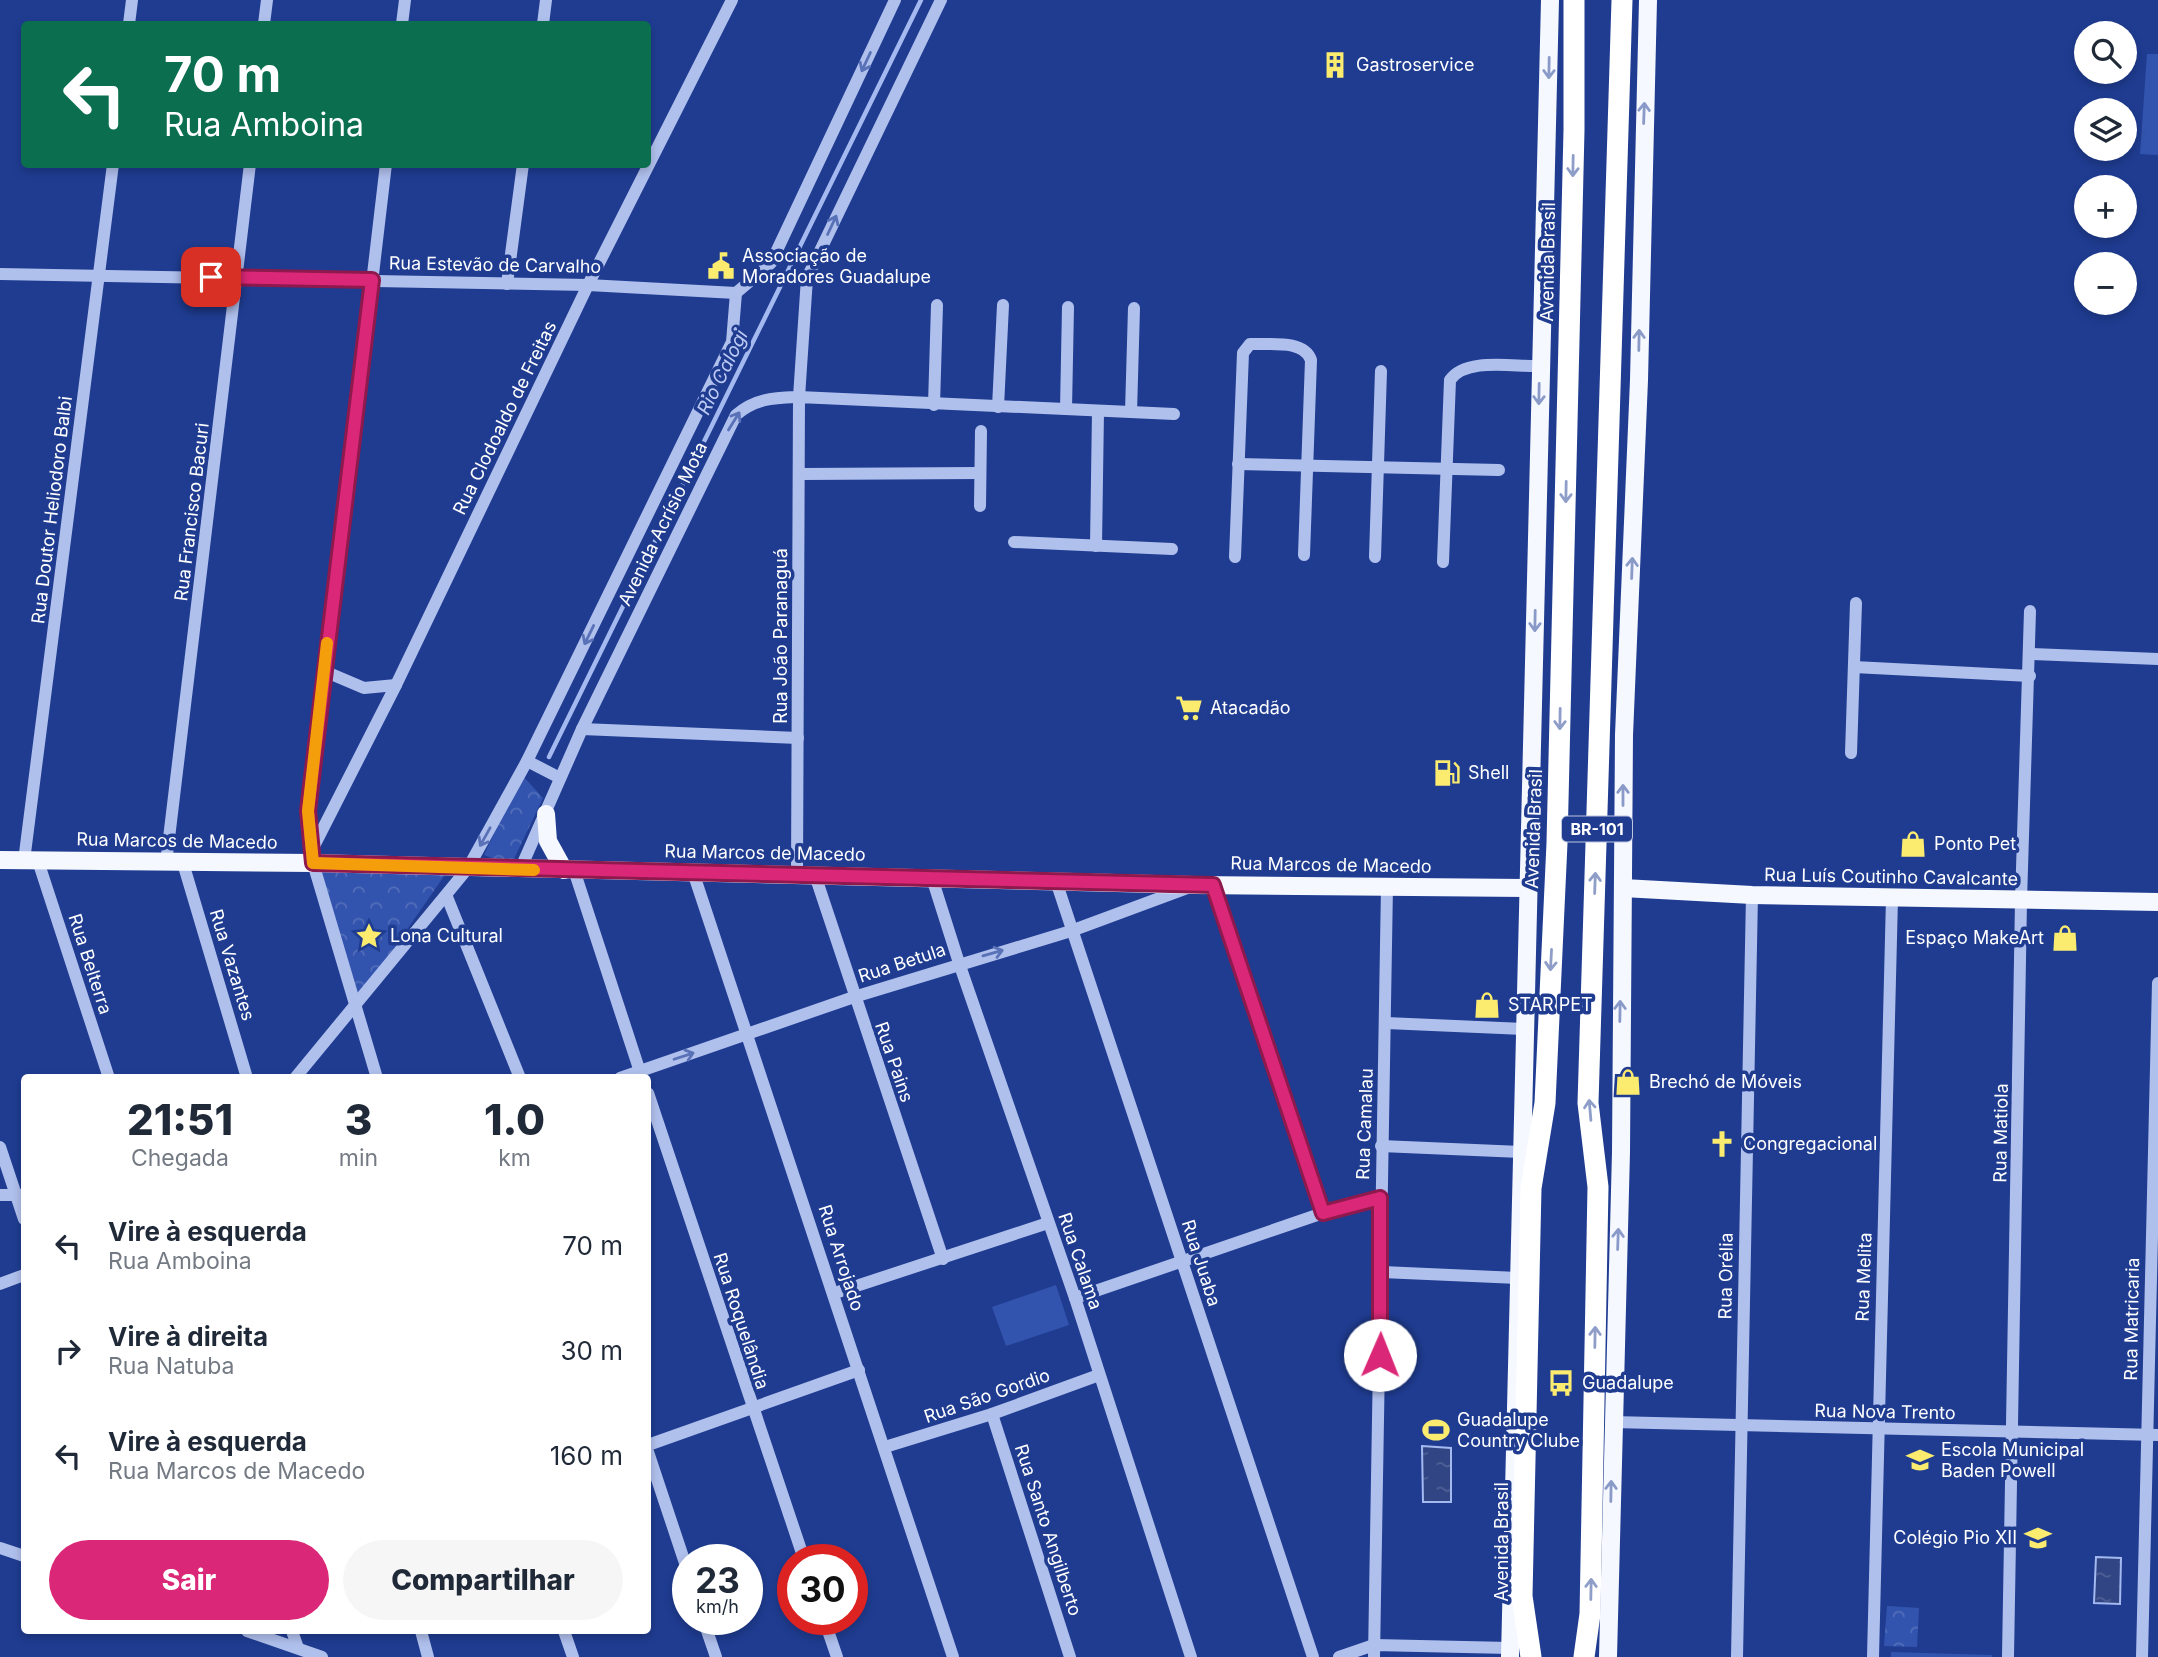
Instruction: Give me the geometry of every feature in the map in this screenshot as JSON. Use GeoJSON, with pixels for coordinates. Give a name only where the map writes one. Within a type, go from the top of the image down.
{"type":"FeatureCollection","features":[{"type":"Feature","properties":{"kind":"highway","name":"Avenida Brasil"},"geometry":{"type":"LineString","coordinates":[[1531,1657],[1522,1596],[1531,1188],[1545,1103],[1557,843],[1574,130],[1574,0]]}},
{"type":"Feature","properties":{"kind":"highway","name":"BR-101"},"geometry":{"type":"LineString","coordinates":[[1584,1657],[1590,1614],[1598,1187],[1588,1103],[1622,0]]}},
{"type":"Feature","properties":{"kind":"main road","name":"Avenida Brasil"},"geometry":{"type":"LineString","coordinates":[[1510,1652],[1539,366],[1550,0]]}},
{"type":"Feature","properties":{"kind":"main road"},"geometry":{"type":"LineString","coordinates":[[1608,1657],[1621,1153],[1624,735],[1639,380],[1648,0]]}},
{"type":"Feature","properties":{"kind":"main road"},"geometry":{"type":"LineString","coordinates":[[546,814],[548,841],[569,870]]}},
{"type":"Feature","properties":{"kind":"main road","name":"Rua Marcos de Macedo"},"geometry":{"type":"LineString","coordinates":[[0,860],[175,863],[312,857],[468,869],[1195,885],[1528,888]]}},
{"type":"Feature","properties":{"kind":"main road","name":"Rua Luís Coutinho Cavalcante"},"geometry":{"type":"LineString","coordinates":[[1623,888],[1752,895],[2158,902]]}},
{"type":"Feature","properties":{"kind":"street"},"geometry":{"type":"LineString","coordinates":[[129,21],[132,0]]}},
{"type":"Feature","properties":{"kind":"street"},"geometry":{"type":"LineString","coordinates":[[264,21],[267,0]]}},
{"type":"Feature","properties":{"kind":"street"},"geometry":{"type":"LineString","coordinates":[[402,21],[405,0]]}},
{"type":"Feature","properties":{"kind":"street"},"geometry":{"type":"LineString","coordinates":[[543,21],[546,0]]}},
{"type":"Feature","properties":{"kind":"street","name":"Rua Clodoaldo de Freitas"},"geometry":{"type":"LineString","coordinates":[[651,160],[732,0]]}},
{"type":"Feature","properties":{"kind":"street"},"geometry":{"type":"LineString","coordinates":[[736,293],[771,263],[895,0]]}},
{"type":"Feature","properties":{"kind":"street"},"geometry":{"type":"LineString","coordinates":[[799,397],[807,278],[941,0]]}},
{"type":"Feature","properties":{"kind":"street","name":"Rua Doutor Heliodoro Balbi"},"geometry":{"type":"LineString","coordinates":[[31,861],[113,168]]}},
{"type":"Feature","properties":{"kind":"street","name":"Rua Francisco Bacuri"},"geometry":{"type":"LineString","coordinates":[[175,863],[250,168]]}},
{"type":"Feature","properties":{"kind":"street"},"geometry":{"type":"LineString","coordinates":[[376,1074],[312,857],[308,811],[386,168]]}},
{"type":"Feature","properties":{"kind":"street"},"geometry":{"type":"LineString","coordinates":[[507,284],[522,168]]}},
{"type":"Feature","properties":{"kind":"street","name":"Rua Clodoaldo de Freitas"},"geometry":{"type":"LineString","coordinates":[[312,857],[647,168]]}},
{"type":"Feature","properties":{"kind":"street","name":"Rua Estevão de Carvalho"},"geometry":{"type":"LineString","coordinates":[[0,274],[588,285],[736,293]]}},
{"type":"Feature","properties":{"kind":"street","name":"Avenida Acrísio Mota"},"geometry":{"type":"LineString","coordinates":[[298,1074],[468,869],[527,761],[732,342],[736,293]]}},
{"type":"Feature","properties":{"kind":"street"},"geometry":{"type":"LineString","coordinates":[[998,407],[1003,304]]}},
{"type":"Feature","properties":{"kind":"street"},"geometry":{"type":"LineString","coordinates":[[934,405],[937,305]]}},
{"type":"Feature","properties":{"kind":"street"},"geometry":{"type":"LineString","coordinates":[[1066,409],[1068,307]]}},
{"type":"Feature","properties":{"kind":"street"},"geometry":{"type":"LineString","coordinates":[[1131,412],[1134,308]]}},
{"type":"Feature","properties":{"kind":"street"},"geometry":{"type":"LineString","coordinates":[[1235,557],[1243,353],[1250,345],[1301,347],[1309,352],[1311,360],[1304,555]]}},
{"type":"Feature","properties":{"kind":"street"},"geometry":{"type":"LineString","coordinates":[[1443,562],[1450,380],[1455,373],[1469,367],[1539,366]]}},
{"type":"Feature","properties":{"kind":"street"},"geometry":{"type":"LineString","coordinates":[[1374,557],[1381,371]]}},
{"type":"Feature","properties":{"kind":"street","name":"Avenida Acrísio Mota"},"geometry":{"type":"LineString","coordinates":[[520,870],[582,729],[736,415],[750,403],[799,397],[1174,414]]}},
{"type":"Feature","properties":{"kind":"street","name":"Rua João Paranaguá"},"geometry":{"type":"LineString","coordinates":[[799,397],[798,738],[806,875]]}},
{"type":"Feature","properties":{"kind":"street"},"geometry":{"type":"LineString","coordinates":[[1096,546],[1098,411]]}},
{"type":"Feature","properties":{"kind":"street"},"geometry":{"type":"LineString","coordinates":[[980,506],[981,431]]}},
{"type":"Feature","properties":{"kind":"street"},"geometry":{"type":"LineString","coordinates":[[1238,464],[1499,470]]}},
{"type":"Feature","properties":{"kind":"street"},"geometry":{"type":"LineString","coordinates":[[800,474],[980,473]]}},
{"type":"Feature","properties":{"kind":"street"},"geometry":{"type":"LineString","coordinates":[[1014,542],[1172,550]]}},
{"type":"Feature","properties":{"kind":"street"},"geometry":{"type":"LineString","coordinates":[[1852,753],[1856,603]]}},
{"type":"Feature","properties":{"kind":"street","name":"Rua Matiola"},"geometry":{"type":"LineString","coordinates":[[2008,1657],[2014,1432],[2021,901],[2030,611]]}},
{"type":"Feature","properties":{"kind":"street"},"geometry":{"type":"LineString","coordinates":[[2030,654],[2158,659]]}},
{"type":"Feature","properties":{"kind":"street"},"geometry":{"type":"LineString","coordinates":[[1854,667],[2030,676]]}},
{"type":"Feature","properties":{"kind":"street"},"geometry":{"type":"LineString","coordinates":[[324,671],[364,688],[396,685]]}},
{"type":"Feature","properties":{"kind":"street"},"geometry":{"type":"LineString","coordinates":[[582,729],[798,738]]}},
{"type":"Feature","properties":{"kind":"street"},"geometry":{"type":"LineString","coordinates":[[527,761],[560,778]]}},
{"type":"Feature","properties":{"kind":"street","name":"Rua Belterra"},"geometry":{"type":"LineString","coordinates":[[31,861],[108,1074]]}},
{"type":"Feature","properties":{"kind":"street","name":"Rua Vazantes"},"geometry":{"type":"LineString","coordinates":[[175,863],[246,1074]]}},
{"type":"Feature","properties":{"kind":"street"},"geometry":{"type":"LineString","coordinates":[[569,870],[641,1074]]}},
{"type":"Feature","properties":{"kind":"street","name":"Rua Arrojado"},"geometry":{"type":"LineString","coordinates":[[693,872],[835,1293],[953,1657]]}},
{"type":"Feature","properties":{"kind":"street","name":"Rua Pains"},"geometry":{"type":"LineString","coordinates":[[806,875],[854,997],[943,1259]]}},
{"type":"Feature","properties":{"kind":"street","name":"Rua Calama"},"geometry":{"type":"LineString","coordinates":[[932,878],[1075,1298],[1191,1657]]}},
{"type":"Feature","properties":{"kind":"street","name":"Rua Juaba"},"geometry":{"type":"LineString","coordinates":[[1056,881],[1313,1657]]}},
{"type":"Feature","properties":{"kind":"street","name":"Rua Betula"},"geometry":{"type":"LineString","coordinates":[[641,1074],[854,997],[959,963],[1072,931],[1195,885]]}},
{"type":"Feature","properties":{"kind":"street"},"geometry":{"type":"LineString","coordinates":[[1213,885],[1323,1213]]}},
{"type":"Feature","properties":{"kind":"street","name":"Rua Camalau"},"geometry":{"type":"LineString","coordinates":[[1374,1651],[1387,886]]}},
{"type":"Feature","properties":{"kind":"street","name":"Rua Orélia"},"geometry":{"type":"LineString","coordinates":[[1737,1657],[1752,895]]}},
{"type":"Feature","properties":{"kind":"street"},"geometry":{"type":"LineString","coordinates":[[447,897],[518,1074]]}},
{"type":"Feature","properties":{"kind":"street","name":"Rua Melita"},"geometry":{"type":"LineString","coordinates":[[1872,1657],[1892,898]]}},
{"type":"Feature","properties":{"kind":"street","name":"Rua Matricaria"},"geometry":{"type":"LineString","coordinates":[[2143,1657],[2143,1566],[2152,1435],[2158,983]]}},
{"type":"Feature","properties":{"kind":"street"},"geometry":{"type":"LineString","coordinates":[[1385,1023],[1524,1029]]}},
{"type":"Feature","properties":{"kind":"street","name":"Rua Roquelândia"},"geometry":{"type":"LineString","coordinates":[[651,1102],[799,1544]]}},
{"type":"Feature","properties":{"kind":"street"},"geometry":{"type":"LineString","coordinates":[[1381,1146],[1521,1152]]}},
{"type":"Feature","properties":{"kind":"street"},"geometry":{"type":"LineString","coordinates":[[0,1147],[21,1196],[0,1195]]}},
{"type":"Feature","properties":{"kind":"street"},"geometry":{"type":"LineString","coordinates":[[1075,1298],[1323,1213],[1380,1198]]}},
{"type":"Feature","properties":{"kind":"street"},"geometry":{"type":"LineString","coordinates":[[835,1293],[1048,1223]]}},
{"type":"Feature","properties":{"kind":"street"},"geometry":{"type":"LineString","coordinates":[[1382,1272],[1518,1278]]}},
{"type":"Feature","properties":{"kind":"street"},"geometry":{"type":"LineString","coordinates":[[0,1284],[21,1276]]}},
{"type":"Feature","properties":{"kind":"street"},"geometry":{"type":"LineString","coordinates":[[651,1444],[859,1370]]}},
{"type":"Feature","properties":{"kind":"street","name":"Rua São Gordio"},"geometry":{"type":"LineString","coordinates":[[884,1447],[992,1414],[1099,1375]]}},
{"type":"Feature","properties":{"kind":"street","name":"Rua Santo Angilberto"},"geometry":{"type":"LineString","coordinates":[[992,1414],[1070,1657]]}},
{"type":"Feature","properties":{"kind":"street","name":"Rua Nova Trento"},"geometry":{"type":"LineString","coordinates":[[1612,1422],[2152,1435]]}},
{"type":"Feature","properties":{"kind":"street"},"geometry":{"type":"LineString","coordinates":[[651,1461],[679,1544]]}},
{"type":"Feature","properties":{"kind":"street"},"geometry":{"type":"LineString","coordinates":[[0,1548],[21,1555]]}},
{"type":"Feature","properties":{"kind":"street"},"geometry":{"type":"LineString","coordinates":[[2143,1566],[2158,1566]]}},
{"type":"Feature","properties":{"kind":"street"},"geometry":{"type":"LineString","coordinates":[[256,1634],[322,1657]]}},
{"type":"Feature","properties":{"kind":"street"},"geometry":{"type":"LineString","coordinates":[[293,1634],[298,1648]]}},
{"type":"Feature","properties":{"kind":"street"},"geometry":{"type":"LineString","coordinates":[[422,1634],[428,1657]]}},
{"type":"Feature","properties":{"kind":"street"},"geometry":{"type":"LineString","coordinates":[[565,1634],[573,1657]]}},
{"type":"Feature","properties":{"kind":"street"},"geometry":{"type":"LineString","coordinates":[[708,1635],[716,1657]]}},
{"type":"Feature","properties":{"kind":"street"},"geometry":{"type":"LineString","coordinates":[[830,1635],[838,1657]]}},
{"type":"Feature","properties":{"kind":"street"},"geometry":{"type":"LineString","coordinates":[[1339,1657],[1374,1651],[1510,1652]]}},
{"type":"Feature","properties":{"kind":"green space"},"geometry":{"type":"Polygon","coordinates":[[[2147,54],[2158,54],[2158,155],[2140,154],[2147,54]]]}},
{"type":"Feature","properties":{"kind":"green space"},"geometry":{"type":"Polygon","coordinates":[[[522,775],[543,798],[511,865],[484,855],[522,775]]]}},
{"type":"Feature","properties":{"kind":"green space","name":"Lona Cultural"},"geometry":{"type":"Polygon","coordinates":[[[315,864],[449,869],[356,1003],[315,864]]]}},
{"type":"Feature","properties":{"kind":"green space"},"geometry":{"type":"Polygon","coordinates":[[[1056,1285],[1069,1325],[1006,1346],[992,1307],[1056,1285]]]}},
{"type":"Feature","properties":{"kind":"green space"},"geometry":{"type":"Polygon","coordinates":[[[1887,1606],[1919,1608],[1917,1647],[1884,1646],[1887,1606]]]}},
{"type":"Feature","properties":{"kind":"green space"},"geometry":{"type":"Polygon","coordinates":[[[1891,1652],[1992,1655],[1992,1657],[1891,1657],[1891,1652]]]}},
{"type":"Feature","properties":{"kind":"water"},"geometry":{"type":"Polygon","coordinates":[[[1422,1446],[1451,1448],[1451,1502],[1423,1502],[1422,1446]]]}},
{"type":"Feature","properties":{"kind":"water"},"geometry":{"type":"Polygon","coordinates":[[[2096,1557],[2121,1558],[2120,1604],[2094,1603],[2096,1557]]]}},
{"type":"Feature","properties":{"kind":"waterway","name":"Rio Calogi"},"geometry":{"type":"LineString","coordinates":[[549,757],[921,0]]}},
{"type":"Feature","properties":{"kind":"slow traffic"},"geometry":{"type":"LineString","coordinates":[[327,643],[308,811],[313,863],[534,870]]}},
{"type":"Feature","properties":{"kind":"place","name":"Gastroservice"},"geometry":{"type":"Point","coordinates":[1335,65]}},
{"type":"Feature","properties":{"kind":"place","name":"Associação de Moradores Guadalupe"},"geometry":{"type":"Point","coordinates":[721,266]}},
{"type":"Feature","properties":{"kind":"place","name":"Atacadão"},"geometry":{"type":"Point","coordinates":[1189,708]}},
{"type":"Feature","properties":{"kind":"place","name":"Shell"},"geometry":{"type":"Point","coordinates":[1447,773]}},
{"type":"Feature","properties":{"kind":"place","name":"Ponto Pet"},"geometry":{"type":"Point","coordinates":[1913,844]}},
{"type":"Feature","properties":{"kind":"place","name":"Lona Cultural"},"geometry":{"type":"Point","coordinates":[369,936]}},
{"type":"Feature","properties":{"kind":"place","name":"Espaço MakeArt"},"geometry":{"type":"Point","coordinates":[2065,938]}},
{"type":"Feature","properties":{"kind":"place","name":"STAR PET"},"geometry":{"type":"Point","coordinates":[1487,1005]}},
{"type":"Feature","properties":{"kind":"place","name":"Brechó de Móveis"},"geometry":{"type":"Point","coordinates":[1628,1082]}},
{"type":"Feature","properties":{"kind":"place","name":"Congregacional"},"geometry":{"type":"Point","coordinates":[1722,1144]}},
{"type":"Feature","properties":{"kind":"place","name":"Guadalupe"},"geometry":{"type":"Point","coordinates":[1561,1383]}},
{"type":"Feature","properties":{"kind":"place","name":"Guadalupe Country Clube"},"geometry":{"type":"Point","coordinates":[1436,1430]}},
{"type":"Feature","properties":{"kind":"place","name":"Escola Municipal Baden Powell"},"geometry":{"type":"Point","coordinates":[1920,1460]}},
{"type":"Feature","properties":{"kind":"place","name":"Colégio Pio XII"},"geometry":{"type":"Point","coordinates":[2038,1538]}},
{"type":"Feature","properties":{"kind":"route"},"geometry":{"type":"LineString","coordinates":[[211,277],[372,280],[308,811],[313,863],[1213,885],[1323,1213],[1380,1198],[1380,1355]]}}]}
